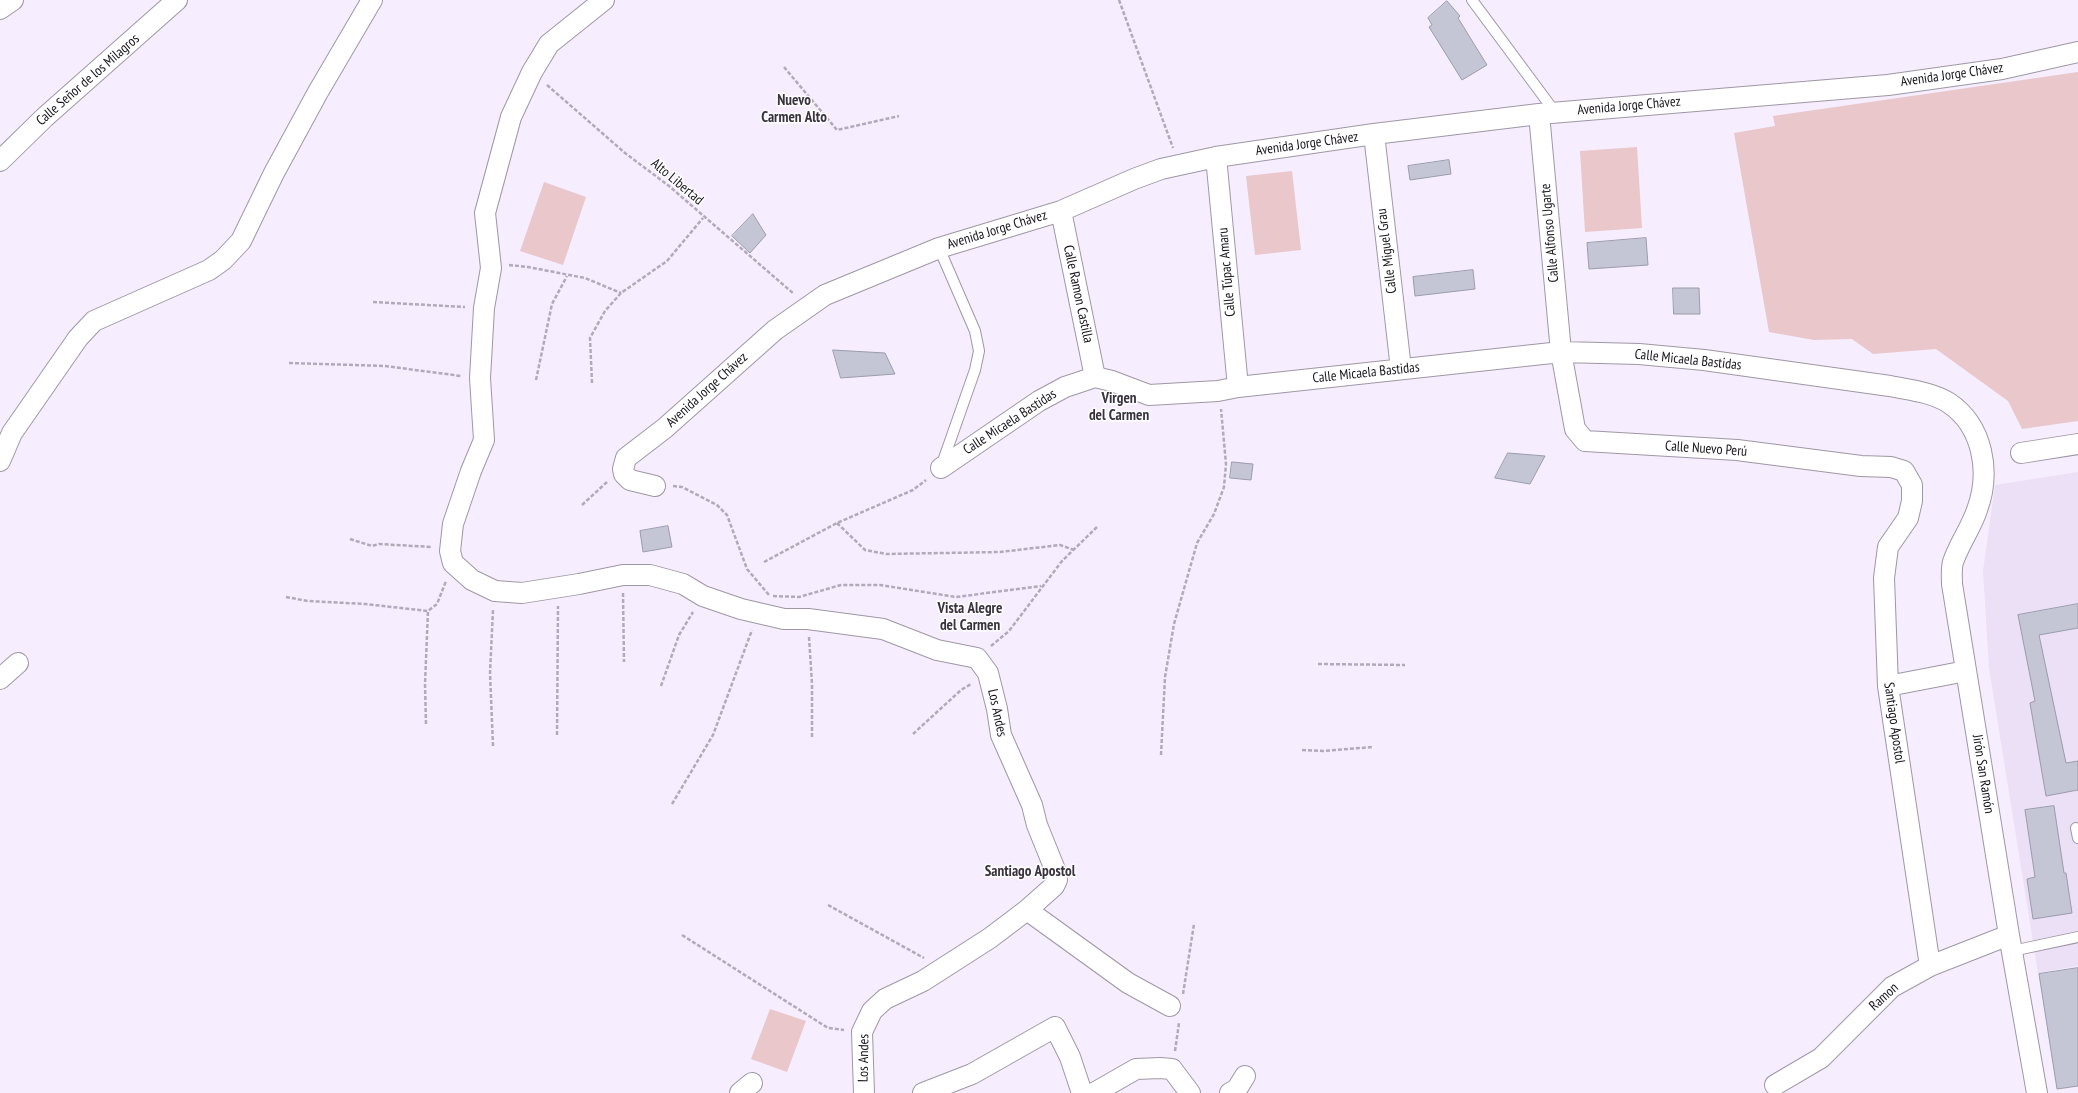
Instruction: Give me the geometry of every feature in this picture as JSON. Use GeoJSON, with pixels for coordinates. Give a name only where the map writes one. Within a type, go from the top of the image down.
{"type":"FeatureCollection","features":[{"type":"Feature","properties":{"kind":"street"},"geometry":{"type":"LineString","coordinates":[[0,9],[13,0]]}},
{"type":"Feature","properties":{"kind":"street","name":"Calle Señor de los Milagros"},"geometry":{"type":"LineString","coordinates":[[0,161],[45,117],[108,63],[177,0]]}},
{"type":"Feature","properties":{"kind":"street"},"geometry":{"type":"LineString","coordinates":[[0,461],[16,427],[78,338],[94,321],[209,270],[223,260],[241,241],[274,173],[318,92],[372,0]]}},
{"type":"Feature","properties":{"kind":"street"},"geometry":{"type":"LineString","coordinates":[[604,0],[549,44],[532,72],[511,117],[485,213],[491,268],[484,308],[480,378],[484,440],[471,471],[453,524],[450,550],[453,563],[472,580],[495,591],[522,593],[558,588],[623,575],[650,575],[683,584],[703,596],[784,619],[808,619],[883,629],[982,666]]}},
{"type":"Feature","properties":{"kind":"street","name":"Avenida Jorge Chávez"},"geometry":{"type":"LineString","coordinates":[[623,469],[626,458],[665,428],[775,330],[810,307],[825,295],[939,248],[1061,211],[1134,179],[1179,165],[1216,157],[1374,134],[1547,113],[1888,84],[2002,69],[2078,52]]}},
{"type":"Feature","properties":{"kind":"street","name":"Calle Alfonso Ugarte"},"geometry":{"type":"LineString","coordinates":[[1547,113],[1561,352]]}},
{"type":"Feature","properties":{"kind":"street","name":"Calle Miguel Grau"},"geometry":{"type":"LineString","coordinates":[[1374,134],[1401,369]]}},
{"type":"Feature","properties":{"kind":"street","name":"Calle Túpac Amaru"},"geometry":{"type":"LineString","coordinates":[[1216,157],[1238,387]]}},
{"type":"Feature","properties":{"kind":"street","name":"Calle Ramon Castilla"},"geometry":{"type":"LineString","coordinates":[[1061,211],[1095,377]]}},
{"type":"Feature","properties":{"kind":"street","name":"Calle Micaela Bastidas"},"geometry":{"type":"LineString","coordinates":[[941,468],[1039,401],[1065,387],[1095,377],[1112,380],[1149,396],[1218,391],[1238,387],[1561,352],[1639,354],[1704,360],[1921,392],[1948,403],[1968,420],[1976,434],[1983,458]]}},
{"type":"Feature","properties":{"kind":"street","name":"Calle Nuevo Perú"},"geometry":{"type":"LineString","coordinates":[[1561,352],[1575,429],[1585,441],[1737,450],[1861,466],[1891,467],[1904,471],[1912,485]]}},
{"type":"Feature","properties":{"kind":"street"},"geometry":{"type":"LineString","coordinates":[[2021,452],[2078,444]]}},
{"type":"Feature","properties":{"kind":"street","name":"Jirón San Ramón"},"geometry":{"type":"LineString","coordinates":[[1983,458],[1982,488],[1978,509],[1953,563],[1952,584],[2037,1093]]}},
{"type":"Feature","properties":{"kind":"street"},"geometry":{"type":"LineString","coordinates":[[623,469],[624,474],[630,480],[655,486]]}},
{"type":"Feature","properties":{"kind":"street","name":"Santiago Apostol"},"geometry":{"type":"LineString","coordinates":[[1912,485],[1912,501],[1908,518],[1888,547],[1885,562],[1884,578],[1888,686],[1930,966]]}},
{"type":"Feature","properties":{"kind":"street"},"geometry":{"type":"LineString","coordinates":[[0,679],[18,663]]}},
{"type":"Feature","properties":{"kind":"street","name":"Los Andes"},"geometry":{"type":"LineString","coordinates":[[864,1093],[862,1032],[872,1011],[885,1000],[968,954],[1028,910],[1054,886],[1057,880],[1056,872],[1037,825],[1032,805],[1000,735],[997,709],[982,666]]}},
{"type":"Feature","properties":{"kind":"street"},"geometry":{"type":"LineString","coordinates":[[1888,686],[1966,671]]}},
{"type":"Feature","properties":{"kind":"street"},"geometry":{"type":"LineString","coordinates":[[1028,910],[1128,984],[1170,1006]]}},
{"type":"Feature","properties":{"kind":"street","name":"Ramon"},"geometry":{"type":"LineString","coordinates":[[1775,1085],[1821,1058],[1892,987],[1930,966],[2011,943]]}},
{"type":"Feature","properties":{"kind":"street"},"geometry":{"type":"LineString","coordinates":[[923,1093],[972,1074],[1055,1027],[1070,1057],[1082,1093]]}},
{"type":"Feature","properties":{"kind":"street"},"geometry":{"type":"LineString","coordinates":[[1094,1093],[1136,1069],[1160,1068],[1172,1069],[1190,1093]]}},
{"type":"Feature","properties":{"kind":"street"},"geometry":{"type":"LineString","coordinates":[[1230,1093],[1237,1089],[1245,1076]]}},
{"type":"Feature","properties":{"kind":"lane"},"geometry":{"type":"LineString","coordinates":[[1472,0],[1547,113]]}},
{"type":"Feature","properties":{"kind":"lane"},"geometry":{"type":"LineString","coordinates":[[939,248],[975,331],[979,351],[975,370],[941,468]]}},
{"type":"Feature","properties":{"kind":"lane"},"geometry":{"type":"LineString","coordinates":[[2011,943],[2078,938]]}},
{"type":"Feature","properties":{"kind":"path"},"geometry":{"type":"LineString","coordinates":[[1119,0],[1179,165]]}},
{"type":"Feature","properties":{"kind":"path"},"geometry":{"type":"LineString","coordinates":[[784,67],[837,130],[899,116]]}},
{"type":"Feature","properties":{"kind":"path","name":"Alto Libertad"},"geometry":{"type":"LineString","coordinates":[[532,72],[625,153],[669,186],[704,218],[810,307]]}},
{"type":"Feature","properties":{"kind":"path"},"geometry":{"type":"LineString","coordinates":[[592,383],[590,338],[605,311],[621,293],[667,261],[704,218]]}},
{"type":"Feature","properties":{"kind":"path"},"geometry":{"type":"LineString","coordinates":[[491,268],[503,264],[528,267],[567,276],[585,278],[621,293]]}},
{"type":"Feature","properties":{"kind":"path"},"geometry":{"type":"LineString","coordinates":[[536,380],[552,304],[567,276]]}},
{"type":"Feature","properties":{"kind":"path"},"geometry":{"type":"LineString","coordinates":[[373,302],[484,308]]}},
{"type":"Feature","properties":{"kind":"path"},"geometry":{"type":"LineString","coordinates":[[289,363],[385,366],[480,378]]}},
{"type":"Feature","properties":{"kind":"path"},"geometry":{"type":"LineString","coordinates":[[1161,755],[1165,677],[1174,624],[1197,543],[1214,514],[1224,487],[1226,464],[1218,391]]}},
{"type":"Feature","properties":{"kind":"path"},"geometry":{"type":"LineString","coordinates":[[764,562],[837,523],[912,490],[941,468]]}},
{"type":"Feature","properties":{"kind":"path"},"geometry":{"type":"LineString","coordinates":[[582,505],[623,469]]}},
{"type":"Feature","properties":{"kind":"path"},"geometry":{"type":"LineString","coordinates":[[655,486],[682,486],[717,505],[727,515],[747,568],[769,595],[775,599]]}},
{"type":"Feature","properties":{"kind":"path"},"geometry":{"type":"LineString","coordinates":[[837,523],[866,550],[886,554],[1000,552],[1060,545],[1074,550]]}},
{"type":"Feature","properties":{"kind":"path"},"geometry":{"type":"LineString","coordinates":[[913,734],[961,690],[1009,631],[1041,586],[1062,561],[1097,527]]}},
{"type":"Feature","properties":{"kind":"path"},"geometry":{"type":"LineString","coordinates":[[350,539],[372,546],[378,544],[429,547]]}},
{"type":"Feature","properties":{"kind":"path"},"geometry":{"type":"LineString","coordinates":[[623,575],[624,662]]}},
{"type":"Feature","properties":{"kind":"path"},"geometry":{"type":"LineString","coordinates":[[769,595],[799,597],[840,585],[880,585],[956,597],[1041,586]]}},
{"type":"Feature","properties":{"kind":"path"},"geometry":{"type":"LineString","coordinates":[[557,735],[558,588]]}},
{"type":"Feature","properties":{"kind":"path"},"geometry":{"type":"LineString","coordinates":[[493,746],[490,673],[493,600],[495,591]]}},
{"type":"Feature","properties":{"kind":"path"},"geometry":{"type":"LineString","coordinates":[[661,686],[679,635],[703,596]]}},
{"type":"Feature","properties":{"kind":"path"},"geometry":{"type":"LineString","coordinates":[[286,597],[308,601],[365,604],[428,611],[437,604]]}},
{"type":"Feature","properties":{"kind":"path"},"geometry":{"type":"LineString","coordinates":[[426,724],[425,684],[428,611]]}},
{"type":"Feature","properties":{"kind":"path"},"geometry":{"type":"LineString","coordinates":[[672,804],[713,735],[759,613]]}},
{"type":"Feature","properties":{"kind":"path"},"geometry":{"type":"LineString","coordinates":[[808,619],[812,684],[812,738]]}},
{"type":"Feature","properties":{"kind":"path"},"geometry":{"type":"LineString","coordinates":[[1318,664],[1405,665]]}},
{"type":"Feature","properties":{"kind":"path"},"geometry":{"type":"LineString","coordinates":[[1302,750],[1323,751],[1373,747]]}},
{"type":"Feature","properties":{"kind":"path"},"geometry":{"type":"LineString","coordinates":[[828,905],[899,943],[943,969]]}},
{"type":"Feature","properties":{"kind":"path"},"geometry":{"type":"LineString","coordinates":[[682,935],[828,1028],[862,1032]]}},
{"type":"Feature","properties":{"kind":"shaded area"},"geometry":{"type":"Polygon","coordinates":[[[2078,72],[2078,421],[2022,429],[2008,401],[1936,349],[1873,354],[1852,339],[1814,340],[1769,332],[1734,133],[1775,126],[1773,116],[2078,72]]]}},
{"type":"Feature","properties":{"kind":"shaded area"},"geometry":{"type":"Polygon","coordinates":[[[1637,147],[1642,228],[1585,232],[1580,151],[1637,147]]]}},
{"type":"Feature","properties":{"kind":"shaded area"},"geometry":{"type":"Polygon","coordinates":[[[1292,171],[1301,250],[1255,255],[1246,176],[1292,171]]]}},
{"type":"Feature","properties":{"kind":"shaded area"},"geometry":{"type":"Polygon","coordinates":[[[544,182],[586,197],[563,265],[520,251],[544,182]]]}},
{"type":"Feature","properties":{"kind":"shaded area"},"geometry":{"type":"Polygon","coordinates":[[[2078,472],[2078,966],[2038,973],[1989,668],[1983,571],[1995,485],[2078,472]]]}},
{"type":"Feature","properties":{"kind":"shaded area"},"geometry":{"type":"Polygon","coordinates":[[[770,1009],[806,1021],[787,1072],[751,1059],[770,1009]]]}},
{"type":"Feature","properties":{"kind":"building"},"geometry":{"type":"Polygon","coordinates":[[[1447,1],[1460,16],[1458,18],[1487,65],[1462,80],[1429,27],[1432,25],[1428,18],[1447,1]]]}},
{"type":"Feature","properties":{"kind":"building"},"geometry":{"type":"Polygon","coordinates":[[[1449,160],[1451,174],[1410,180],[1408,166],[1449,160]]]}},
{"type":"Feature","properties":{"kind":"building"},"geometry":{"type":"Polygon","coordinates":[[[753,214],[766,235],[750,253],[732,236],[753,214]]]}},
{"type":"Feature","properties":{"kind":"building"},"geometry":{"type":"Polygon","coordinates":[[[1646,238],[1648,265],[1589,269],[1587,243],[1646,238]]]}},
{"type":"Feature","properties":{"kind":"building"},"geometry":{"type":"Polygon","coordinates":[[[1473,270],[1475,289],[1415,296],[1413,277],[1473,270]]]}},
{"type":"Feature","properties":{"kind":"building"},"geometry":{"type":"Polygon","coordinates":[[[1673,288],[1699,288],[1700,314],[1674,314],[1673,288]]]}},
{"type":"Feature","properties":{"kind":"building"},"geometry":{"type":"Polygon","coordinates":[[[833,350],[885,353],[895,374],[841,378],[833,350]]]}},
{"type":"Feature","properties":{"kind":"building"},"geometry":{"type":"Polygon","coordinates":[[[1508,453],[1545,456],[1530,484],[1495,478],[1508,453]]]}},
{"type":"Feature","properties":{"kind":"building"},"geometry":{"type":"Polygon","coordinates":[[[1232,462],[1253,464],[1251,480],[1230,478],[1232,462]]]}},
{"type":"Feature","properties":{"kind":"building"},"geometry":{"type":"Polygon","coordinates":[[[668,526],[672,547],[643,552],[640,531],[668,526]]]}},
{"type":"Feature","properties":{"kind":"building"},"geometry":{"type":"Polygon","coordinates":[[[2078,604],[2078,628],[2039,635],[2066,763],[2078,761],[2078,790],[2046,796],[2030,703],[2035,701],[2018,615],[2078,604]]]}},
{"type":"Feature","properties":{"kind":"building"},"geometry":{"type":"Polygon","coordinates":[[[2054,806],[2064,873],[2066,873],[2072,913],[2033,919],[2027,879],[2035,877],[2025,810],[2054,806]]]}},
{"type":"Feature","properties":{"kind":"building"},"geometry":{"type":"Polygon","coordinates":[[[2078,968],[2078,1086],[2057,1089],[2039,974],[2078,968]]]}},
{"type":"Feature","properties":{"kind":"district","name":"Nuevo Carmen Alto"},"geometry":{"type":"Point","coordinates":[794,110]}},
{"type":"Feature","properties":{"kind":"district","name":"Virgen del Carmen"},"geometry":{"type":"Point","coordinates":[1119,408]}},
{"type":"Feature","properties":{"kind":"district","name":"Vista Alegre del Carmen"},"geometry":{"type":"Point","coordinates":[970,618]}},
{"type":"Feature","properties":{"kind":"district","name":"Santiago Apostol"},"geometry":{"type":"Point","coordinates":[1030,872]}}]}
